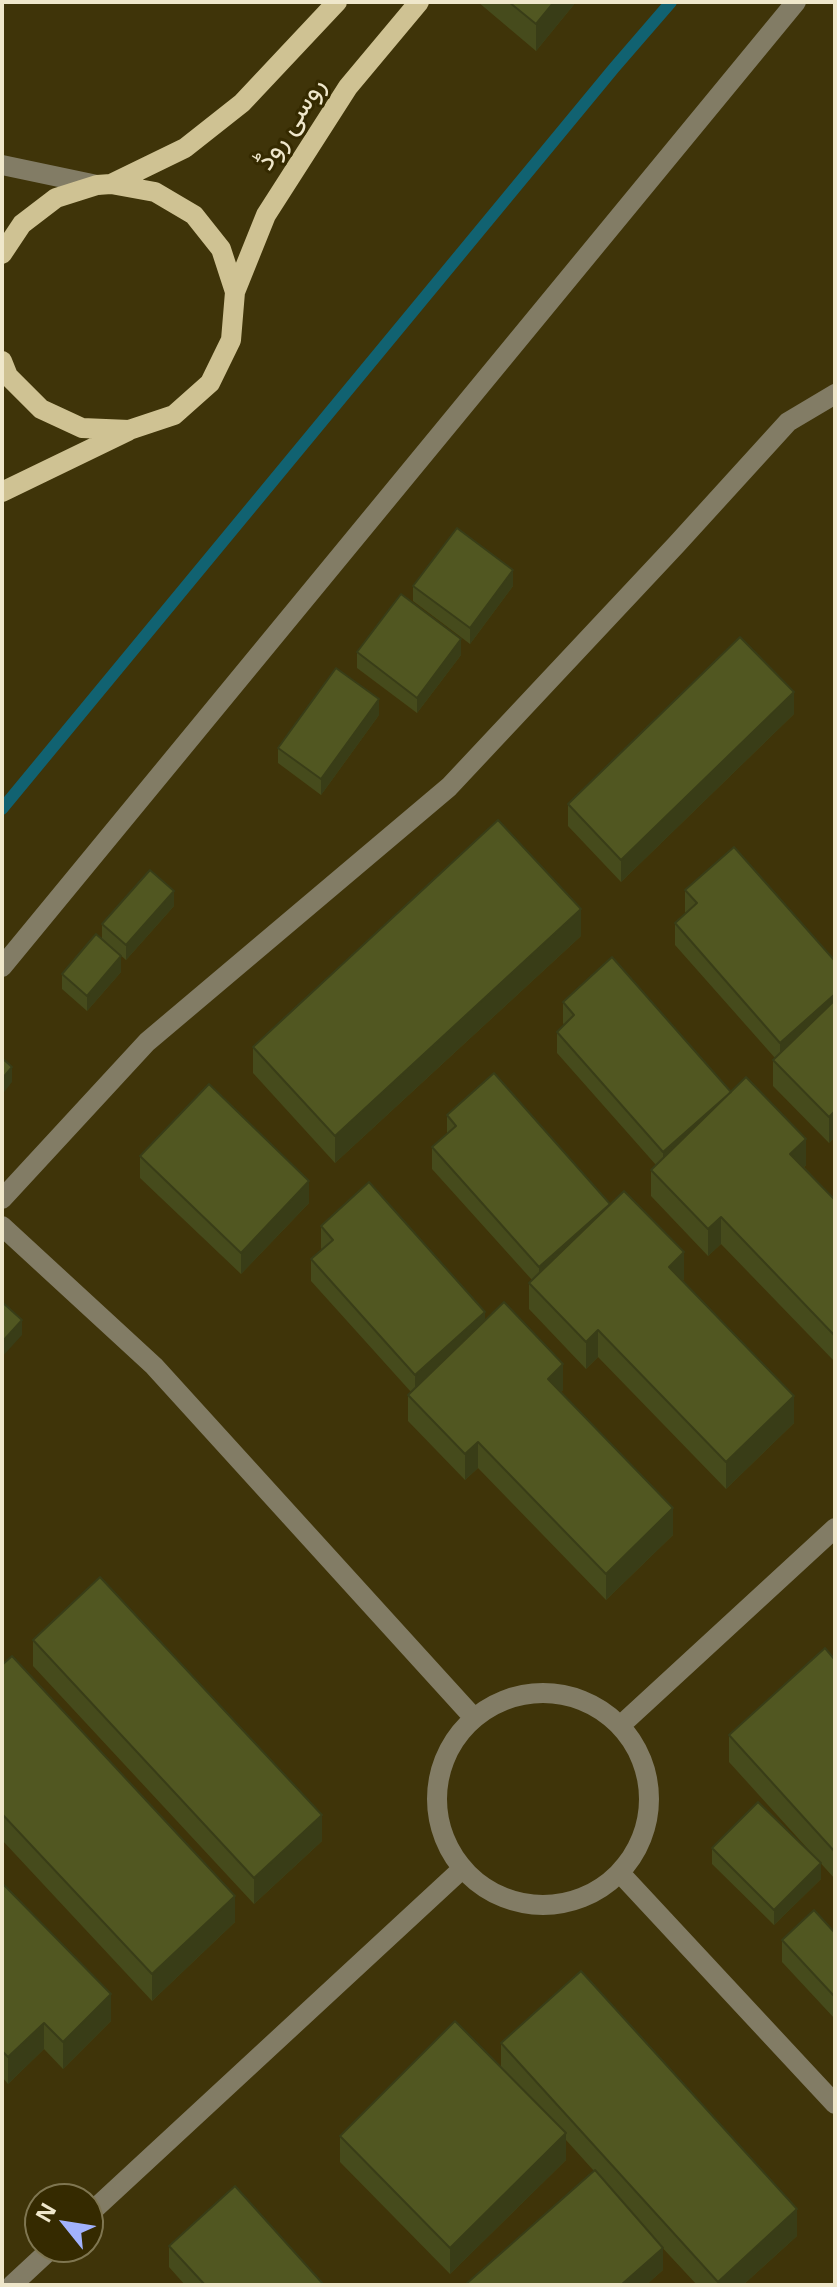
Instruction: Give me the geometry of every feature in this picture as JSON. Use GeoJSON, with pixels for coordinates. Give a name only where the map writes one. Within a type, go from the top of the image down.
{"type":"FeatureCollection","features":[{"type":"Feature","properties":{"kind":"main road","name":"روسی روڈ"},"geometry":{"type":"LineString","coordinates":[[2,254],[22,224],[56,198],[104,185],[185,148],[242,103],[337,2]]}},
{"type":"Feature","properties":{"kind":"main road","name":"روسی روڈ"},"geometry":{"type":"LineString","coordinates":[[235,292],[266,215],[348,87],[419,2]]}},
{"type":"Feature","properties":{"kind":"main road"},"geometry":{"type":"LineString","coordinates":[[2,492],[129,430],[174,415],[210,383],[231,340],[235,292],[221,249],[194,215],[155,192],[104,185]]}},
{"type":"Feature","properties":{"kind":"main road"},"geometry":{"type":"LineString","coordinates":[[2,361],[8,376],[41,409],[82,428],[129,430]]}},
{"type":"Feature","properties":{"kind":"street"},"geometry":{"type":"LineString","coordinates":[[2,967],[796,2]]}},
{"type":"Feature","properties":{"kind":"street"},"geometry":{"type":"LineString","coordinates":[[2,165],[104,185]]}},
{"type":"Feature","properties":{"kind":"street"},"geometry":{"type":"LineString","coordinates":[[2,1199],[147,1042],[449,787],[788,422],[835,394]]}},
{"type":"Feature","properties":{"kind":"street"},"geometry":{"type":"LineString","coordinates":[[2,1226],[154,1366],[474,1718]]}},
{"type":"Feature","properties":{"kind":"street"},"geometry":{"type":"LineString","coordinates":[[621,1725],[835,1528]]}},
{"type":"Feature","properties":{"kind":"street"},"geometry":{"type":"LineString","coordinates":[[533,1693],[565,1694],[595,1706],[621,1725],[639,1752],[649,1783],[649,1815],[639,1846],[620,1873],[592,1895],[558,1906],[522,1904],[489,1892],[462,1869],[445,1840],[437,1808],[440,1775],[452,1744],[474,1718],[502,1701],[533,1693]]}},
{"type":"Feature","properties":{"kind":"street"},"geometry":{"type":"LineString","coordinates":[[104,2200],[462,1869]]}},
{"type":"Feature","properties":{"kind":"street"},"geometry":{"type":"LineString","coordinates":[[620,1873],[835,2104]]}},
{"type":"Feature","properties":{"kind":"street"},"geometry":{"type":"LineString","coordinates":[[12,2285],[36,2263]]}},
{"type":"Feature","properties":{"kind":"building"},"geometry":{"type":"Polygon","coordinates":[[[509,2],[554,2],[536,24],[509,2]]]}},
{"type":"Feature","properties":{"kind":"building"},"geometry":{"type":"Polygon","coordinates":[[[457,528],[513,570],[470,628],[413,586],[457,528]]]}},
{"type":"Feature","properties":{"kind":"building"},"geometry":{"type":"Polygon","coordinates":[[[401,594],[461,639],[417,698],[357,652],[401,594]]]}},
{"type":"Feature","properties":{"kind":"building"},"geometry":{"type":"Polygon","coordinates":[[[740,637],[794,692],[621,860],[568,804],[740,637]]]}},
{"type":"Feature","properties":{"kind":"building"},"geometry":{"type":"Polygon","coordinates":[[[336,668],[379,699],[321,779],[278,748],[336,668]]]}},
{"type":"Feature","properties":{"kind":"building"},"geometry":{"type":"Polygon","coordinates":[[[498,820],[581,909],[335,1136],[253,1047],[498,820]]]}},
{"type":"Feature","properties":{"kind":"building"},"geometry":{"type":"Polygon","coordinates":[[[734,847],[835,961],[835,994],[780,1043],[675,923],[697,903],[685,890],[734,847]]]}},
{"type":"Feature","properties":{"kind":"building"},"geometry":{"type":"Polygon","coordinates":[[[150,870],[174,891],[126,945],[102,924],[150,870]]]}},
{"type":"Feature","properties":{"kind":"building"},"geometry":{"type":"Polygon","coordinates":[[[96,934],[121,956],[87,996],[62,974],[96,934]]]}},
{"type":"Feature","properties":{"kind":"building"},"geometry":{"type":"Polygon","coordinates":[[[612,957],[731,1092],[663,1152],[557,1032],[574,1015],[563,1002],[612,957]]]}},
{"type":"Feature","properties":{"kind":"building"},"geometry":{"type":"Polygon","coordinates":[[[835,1000],[835,1111],[829,1117],[773,1060],[835,1000]]]}},
{"type":"Feature","properties":{"kind":"building"},"geometry":{"type":"Polygon","coordinates":[[[2,1058],[12,1067],[2,1079],[2,1058]]]}},
{"type":"Feature","properties":{"kind":"building"},"geometry":{"type":"Polygon","coordinates":[[[494,1073],[610,1204],[539,1267],[432,1147],[456,1126],[447,1115],[494,1073]]]}},
{"type":"Feature","properties":{"kind":"building"},"geometry":{"type":"Polygon","coordinates":[[[746,1077],[806,1139],[790,1154],[835,1200],[835,1336],[721,1217],[708,1229],[651,1170],[746,1077]]]}},
{"type":"Feature","properties":{"kind":"building"},"geometry":{"type":"Polygon","coordinates":[[[209,1084],[309,1181],[241,1253],[140,1156],[209,1084]]]}},
{"type":"Feature","properties":{"kind":"building"},"geometry":{"type":"Polygon","coordinates":[[[369,1182],[485,1312],[415,1375],[311,1259],[333,1240],[321,1226],[369,1182]]]}},
{"type":"Feature","properties":{"kind":"building"},"geometry":{"type":"Polygon","coordinates":[[[624,1191],[684,1252],[669,1267],[794,1396],[726,1462],[598,1330],[586,1342],[529,1283],[624,1191]]]}},
{"type":"Feature","properties":{"kind":"building"},"geometry":{"type":"Polygon","coordinates":[[[2,1302],[22,1320],[2,1342],[2,1302]]]}},
{"type":"Feature","properties":{"kind":"building"},"geometry":{"type":"Polygon","coordinates":[[[504,1302],[563,1364],[548,1379],[673,1508],[606,1574],[478,1442],[465,1454],[408,1395],[504,1302]]]}},
{"type":"Feature","properties":{"kind":"building"},"geometry":{"type":"Polygon","coordinates":[[[100,1577],[322,1815],[254,1878],[33,1640],[100,1577]]]}},
{"type":"Feature","properties":{"kind":"building"},"geometry":{"type":"Polygon","coordinates":[[[825,1648],[835,1660],[835,1852],[729,1735],[825,1648]]]}},
{"type":"Feature","properties":{"kind":"building"},"geometry":{"type":"Polygon","coordinates":[[[12,1656],[235,1896],[152,1974],[2,1814],[2,1665],[12,1656]]]}},
{"type":"Feature","properties":{"kind":"building"},"geometry":{"type":"Polygon","coordinates":[[[758,1802],[821,1863],[774,1910],[712,1848],[758,1802]]]}},
{"type":"Feature","properties":{"kind":"building"},"geometry":{"type":"Polygon","coordinates":[[[2,1883],[111,1994],[63,2042],[44,2023],[8,2057],[2,2051],[2,1883]]]}},
{"type":"Feature","properties":{"kind":"building"},"geometry":{"type":"Polygon","coordinates":[[[814,1910],[835,1933],[835,1997],[782,1940],[814,1910]]]}},
{"type":"Feature","properties":{"kind":"building"},"geometry":{"type":"Polygon","coordinates":[[[581,1971],[797,2209],[718,2282],[501,2043],[581,1971]]]}},
{"type":"Feature","properties":{"kind":"building"},"geometry":{"type":"Polygon","coordinates":[[[455,2021],[566,2133],[450,2248],[340,2136],[455,2021]]]}},
{"type":"Feature","properties":{"kind":"building"},"geometry":{"type":"Polygon","coordinates":[[[595,2170],[663,2248],[621,2285],[465,2285],[595,2170]]]}},
{"type":"Feature","properties":{"kind":"building"},"geometry":{"type":"Polygon","coordinates":[[[235,2186],[324,2285],[205,2285],[169,2246],[235,2186]]]}},
{"type":"Feature","properties":{"kind":"waterway"},"geometry":{"type":"LineString","coordinates":[[2,809],[671,2]]}}]}
